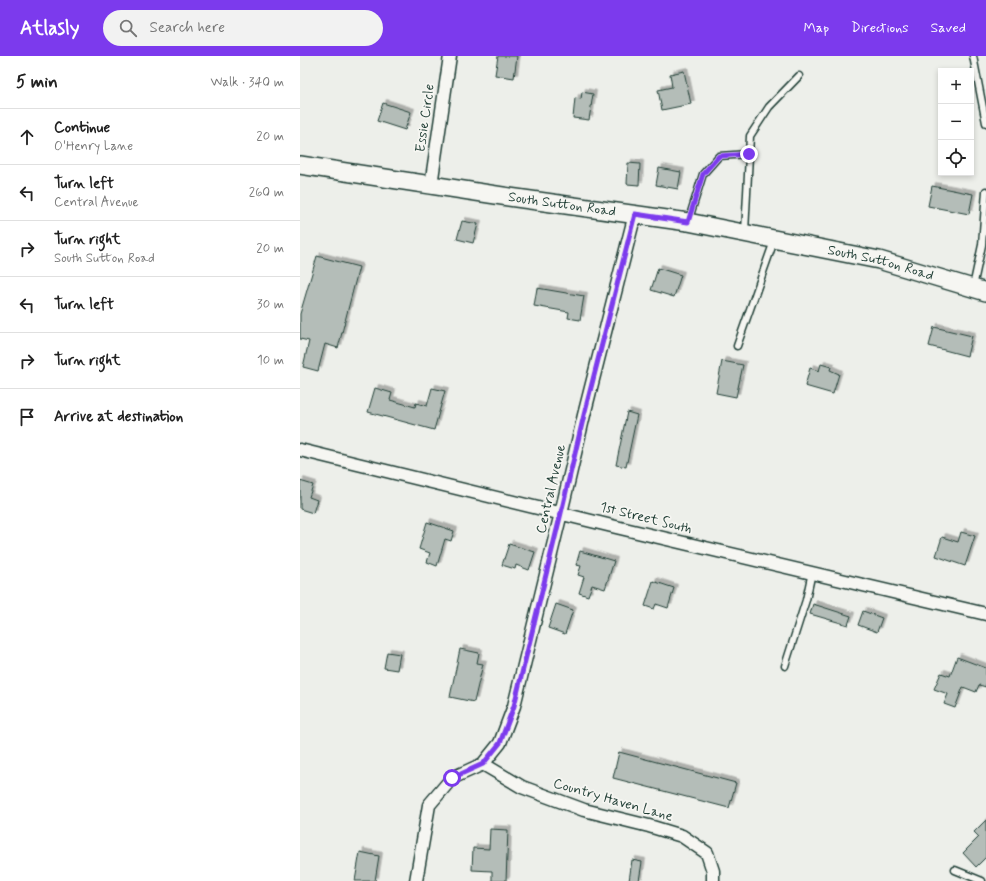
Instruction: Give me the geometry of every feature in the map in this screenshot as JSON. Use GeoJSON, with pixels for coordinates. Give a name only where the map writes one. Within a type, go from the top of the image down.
{"type":"FeatureCollection","features":[{"type":"Feature","properties":{"kind":"main road","name":"South Sutton Road"},"geometry":{"type":"LineString","coordinates":[[300,165],[688,222],[879,260],[979,290]]}},
{"type":"Feature","properties":{"kind":"street","name":"Essie Circle"},"geometry":{"type":"LineString","coordinates":[[431,185],[450,56]]}},
{"type":"Feature","properties":{"kind":"street","name":"Central Avenue"},"geometry":{"type":"LineString","coordinates":[[483,764],[500,743],[514,706],[586,407],[635,214]]}},
{"type":"Feature","properties":{"kind":"street","name":"1st Street South"},"geometry":{"type":"LineString","coordinates":[[300,450],[986,614]]}},
{"type":"Feature","properties":{"kind":"street"},"geometry":{"type":"LineString","coordinates":[[416,881],[429,805],[452,778],[483,764]]}},
{"type":"Feature","properties":{"kind":"street","name":"Country Haven Lane"},"geometry":{"type":"LineString","coordinates":[[483,764],[522,787],[584,810],[649,826],[682,836],[707,853],[713,871],[713,881]]}},
{"type":"Feature","properties":{"kind":"lane"},"geometry":{"type":"LineString","coordinates":[[973,56],[986,123]]}},
{"type":"Feature","properties":{"kind":"lane"},"geometry":{"type":"LineString","coordinates":[[745,233],[750,136],[769,107],[799,76]]}},
{"type":"Feature","properties":{"kind":"lane"},"geometry":{"type":"LineString","coordinates":[[688,222],[703,174],[719,156],[749,154]]}},
{"type":"Feature","properties":{"kind":"lane"},"geometry":{"type":"LineString","coordinates":[[979,290],[986,191]]}},
{"type":"Feature","properties":{"kind":"lane"},"geometry":{"type":"LineString","coordinates":[[737,346],[774,239]]}},
{"type":"Feature","properties":{"kind":"lane"},"geometry":{"type":"LineString","coordinates":[[785,666],[806,600],[812,572]]}},
{"type":"Feature","properties":{"kind":"lane"},"geometry":{"type":"LineString","coordinates":[[955,870],[982,881]]}},
{"type":"Feature","properties":{"kind":"building"},"geometry":{"type":"Polygon","coordinates":[[[498,56],[517,56],[514,78],[495,75],[498,56]]]}},
{"type":"Feature","properties":{"kind":"building"},"geometry":{"type":"Polygon","coordinates":[[[684,71],[691,104],[662,110],[658,90],[672,87],[670,74],[684,71]]]}},
{"type":"Feature","properties":{"kind":"building"},"geometry":{"type":"Polygon","coordinates":[[[582,92],[593,94],[589,120],[573,118],[575,98],[581,99],[582,92]]]}},
{"type":"Feature","properties":{"kind":"building"},"geometry":{"type":"Polygon","coordinates":[[[383,103],[411,112],[405,130],[377,121],[383,103]]]}},
{"type":"Feature","properties":{"kind":"building"},"geometry":{"type":"Polygon","coordinates":[[[628,163],[640,164],[639,185],[627,184],[628,163]]]}},
{"type":"Feature","properties":{"kind":"building"},"geometry":{"type":"Polygon","coordinates":[[[659,168],[681,172],[678,189],[656,185],[659,168]]]}},
{"type":"Feature","properties":{"kind":"building"},"geometry":{"type":"Polygon","coordinates":[[[932,186],[973,194],[969,214],[928,206],[932,186]]]}},
{"type":"Feature","properties":{"kind":"building"},"geometry":{"type":"Polygon","coordinates":[[[462,221],[478,224],[473,243],[457,239],[462,221]]]}},
{"type":"Feature","properties":{"kind":"building"},"geometry":{"type":"Polygon","coordinates":[[[317,256],[359,267],[338,348],[325,344],[318,371],[303,367],[309,341],[300,339],[300,314],[317,256]]]}},
{"type":"Feature","properties":{"kind":"building"},"geometry":{"type":"Polygon","coordinates":[[[658,268],[681,275],[674,297],[651,290],[658,268]]]}},
{"type":"Feature","properties":{"kind":"building"},"geometry":{"type":"Polygon","coordinates":[[[537,288],[584,296],[580,320],[568,318],[569,312],[534,306],[537,288]]]}},
{"type":"Feature","properties":{"kind":"building"},"geometry":{"type":"Polygon","coordinates":[[[934,327],[972,336],[967,356],[929,346],[934,327]]]}},
{"type":"Feature","properties":{"kind":"building"},"geometry":{"type":"Polygon","coordinates":[[[722,361],[743,365],[736,397],[716,393],[722,361]]]}},
{"type":"Feature","properties":{"kind":"building"},"geometry":{"type":"Polygon","coordinates":[[[821,364],[831,367],[830,370],[839,374],[833,394],[805,386],[810,368],[819,371],[821,364]]]}},
{"type":"Feature","properties":{"kind":"building"},"geometry":{"type":"Polygon","coordinates":[[[375,388],[392,393],[390,400],[415,407],[416,403],[427,406],[432,388],[445,391],[434,430],[368,412],[375,388]]]}},
{"type":"Feature","properties":{"kind":"building"},"geometry":{"type":"Polygon","coordinates":[[[627,412],[637,415],[626,467],[616,465],[627,412]]]}},
{"type":"Feature","properties":{"kind":"building"},"geometry":{"type":"Polygon","coordinates":[[[300,481],[313,485],[309,497],[317,500],[313,513],[300,509],[300,481]]]}},
{"type":"Feature","properties":{"kind":"building"},"geometry":{"type":"Polygon","coordinates":[[[427,522],[454,531],[451,541],[445,539],[437,566],[427,562],[430,553],[419,549],[427,522]]]}},
{"type":"Feature","properties":{"kind":"building"},"geometry":{"type":"Polygon","coordinates":[[[961,532],[975,536],[965,566],[936,556],[942,537],[958,542],[961,532]]]}},
{"type":"Feature","properties":{"kind":"building"},"geometry":{"type":"Polygon","coordinates":[[[509,544],[535,552],[529,570],[516,565],[515,569],[502,565],[509,544]]]}},
{"type":"Feature","properties":{"kind":"building"},"geometry":{"type":"Polygon","coordinates":[[[580,551],[614,561],[605,589],[592,585],[588,596],[579,593],[584,577],[578,575],[581,566],[576,565],[580,551]]]}},
{"type":"Feature","properties":{"kind":"building"},"geometry":{"type":"Polygon","coordinates":[[[653,581],[674,588],[668,608],[656,604],[654,609],[645,606],[653,581]]]}},
{"type":"Feature","properties":{"kind":"building"},"geometry":{"type":"Polygon","coordinates":[[[556,604],[573,610],[565,634],[548,628],[556,604]]]}},
{"type":"Feature","properties":{"kind":"building"},"geometry":{"type":"Polygon","coordinates":[[[813,604],[851,616],[848,625],[810,614],[813,604]]]}},
{"type":"Feature","properties":{"kind":"building"},"geometry":{"type":"Polygon","coordinates":[[[863,611],[882,618],[877,632],[858,625],[863,611]]]}},
{"type":"Feature","properties":{"kind":"building"},"geometry":{"type":"Polygon","coordinates":[[[460,649],[479,653],[477,663],[483,664],[474,702],[450,697],[460,649]]]}},
{"type":"Feature","properties":{"kind":"building"},"geometry":{"type":"Polygon","coordinates":[[[387,652],[400,654],[397,670],[384,668],[387,652]]]}},
{"type":"Feature","properties":{"kind":"building"},"geometry":{"type":"Polygon","coordinates":[[[957,657],[986,668],[986,687],[979,685],[976,692],[963,687],[955,708],[944,704],[948,694],[934,689],[941,673],[950,676],[957,657]]]}},
{"type":"Feature","properties":{"kind":"building"},"geometry":{"type":"Polygon","coordinates":[[[619,752],[736,783],[729,808],[613,778],[619,752]]]}},
{"type":"Feature","properties":{"kind":"building"},"geometry":{"type":"Polygon","coordinates":[[[986,820],[986,857],[976,867],[963,853],[979,837],[974,832],[986,820]]]}},
{"type":"Feature","properties":{"kind":"building"},"geometry":{"type":"Polygon","coordinates":[[[490,829],[508,830],[506,881],[492,881],[492,871],[472,870],[473,848],[489,849],[490,829]]]}},
{"type":"Feature","properties":{"kind":"building"},"geometry":{"type":"Polygon","coordinates":[[[360,852],[379,856],[375,881],[355,881],[360,852]]]}},
{"type":"Feature","properties":{"kind":"building"},"geometry":{"type":"Polygon","coordinates":[[[632,860],[642,862],[639,881],[629,881],[632,860]]]}},
{"type":"Feature","properties":{"kind":"route"},"geometry":{"type":"LineString","coordinates":[[452,778],[483,764],[500,743],[514,706],[584,415],[635,214],[688,222],[703,174],[719,156],[749,154]]}}]}
